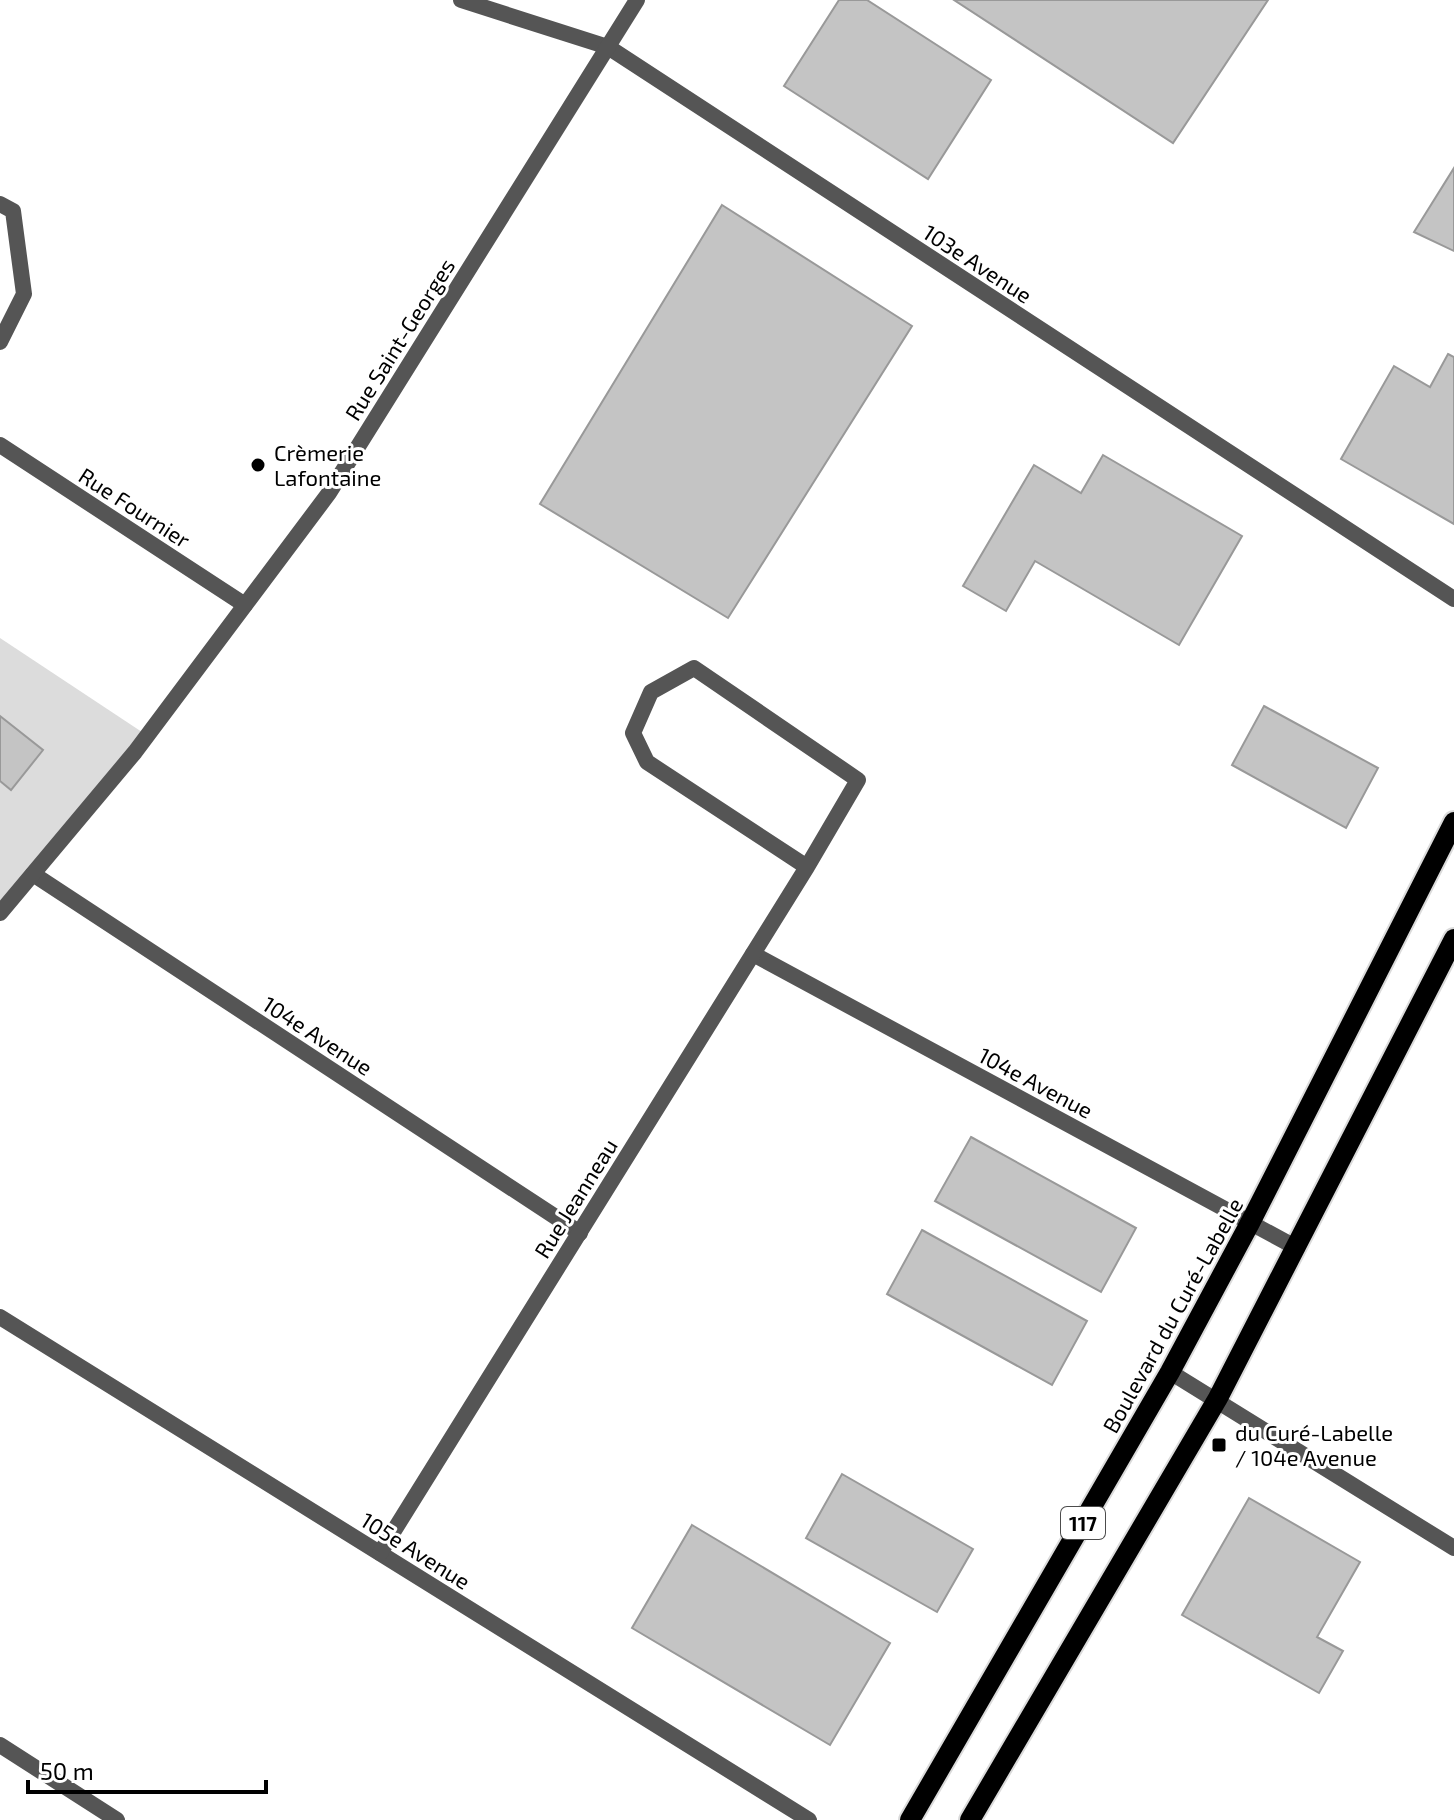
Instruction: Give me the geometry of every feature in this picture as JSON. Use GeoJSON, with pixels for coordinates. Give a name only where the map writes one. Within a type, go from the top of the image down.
{"type":"FeatureCollection","features":[{"type":"Feature","properties":{"kind":"main road","name":"Boulevard du Curé-Labelle"},"geometry":{"type":"LineString","coordinates":[[910,1820],[1170,1372],[1250,1223],[1454,822]]}},
{"type":"Feature","properties":{"kind":"main road","name":"117"},"geometry":{"type":"LineString","coordinates":[[970,1820],[1217,1399],[1454,939]]}},
{"type":"Feature","properties":{"kind":"street","name":"103e Avenue"},"geometry":{"type":"LineString","coordinates":[[461,0],[608,47],[1454,599]]}},
{"type":"Feature","properties":{"kind":"street","name":"Rue Saint-Georges"},"geometry":{"type":"LineString","coordinates":[[0,913],[135,752],[329,493],[637,0]]}},
{"type":"Feature","properties":{"kind":"street"},"geometry":{"type":"LineString","coordinates":[[0,204],[13,211],[24,294],[0,342]]}},
{"type":"Feature","properties":{"kind":"street","name":"Rue Fournier"},"geometry":{"type":"LineString","coordinates":[[0,445],[245,605]]}},
{"type":"Feature","properties":{"kind":"street","name":"Rue Jeanneau"},"geometry":{"type":"LineString","coordinates":[[380,1553],[807,867],[858,780],[694,668],[651,692],[633,733],[647,762],[807,867]]}},
{"type":"Feature","properties":{"kind":"street","name":"104e Avenue"},"geometry":{"type":"LineString","coordinates":[[33,874],[580,1233]]}},
{"type":"Feature","properties":{"kind":"street","name":"104e Avenue"},"geometry":{"type":"LineString","coordinates":[[753,954],[1297,1248]]}},
{"type":"Feature","properties":{"kind":"street","name":"105e Avenue"},"geometry":{"type":"LineString","coordinates":[[0,1317],[809,1820]]}},
{"type":"Feature","properties":{"kind":"street"},"geometry":{"type":"LineString","coordinates":[[1170,1372],[1454,1548]]}},
{"type":"Feature","properties":{"kind":"street"},"geometry":{"type":"LineString","coordinates":[[0,1745],[117,1820]]}},
{"type":"Feature","properties":{"kind":"shaded area"},"geometry":{"type":"Polygon","coordinates":[[[0,638],[148,736],[0,913],[0,638]]]}},
{"type":"Feature","properties":{"kind":"building"},"geometry":{"type":"Polygon","coordinates":[[[839,0],[867,0],[991,80],[928,179],[784,86],[839,0]]]}},
{"type":"Feature","properties":{"kind":"building"},"geometry":{"type":"Polygon","coordinates":[[[954,0],[1268,0],[1173,143],[954,0]]]}},
{"type":"Feature","properties":{"kind":"building"},"geometry":{"type":"Polygon","coordinates":[[[1454,168],[1454,251],[1414,232],[1454,168]]]}},
{"type":"Feature","properties":{"kind":"building"},"geometry":{"type":"Polygon","coordinates":[[[722,205],[912,326],[728,618],[540,504],[722,205]]]}},
{"type":"Feature","properties":{"kind":"building"},"geometry":{"type":"Polygon","coordinates":[[[1448,354],[1454,357],[1454,524],[1341,459],[1394,366],[1430,387],[1448,354]]]}},
{"type":"Feature","properties":{"kind":"building"},"geometry":{"type":"Polygon","coordinates":[[[1103,455],[1242,536],[1179,645],[1035,561],[1006,611],[963,586],[1034,465],[1081,493],[1103,455]]]}},
{"type":"Feature","properties":{"kind":"building"},"geometry":{"type":"Polygon","coordinates":[[[1264,706],[1378,768],[1346,828],[1232,765],[1264,706]]]}},
{"type":"Feature","properties":{"kind":"building"},"geometry":{"type":"Polygon","coordinates":[[[0,716],[43,750],[11,790],[0,781],[0,716]]]}},
{"type":"Feature","properties":{"kind":"building"},"geometry":{"type":"Polygon","coordinates":[[[971,1137],[1136,1228],[1101,1292],[935,1201],[971,1137]]]}},
{"type":"Feature","properties":{"kind":"building"},"geometry":{"type":"Polygon","coordinates":[[[922,1230],[1087,1321],[1052,1385],[887,1294],[922,1230]]]}},
{"type":"Feature","properties":{"kind":"building"},"geometry":{"type":"Polygon","coordinates":[[[842,1474],[973,1549],[937,1612],[806,1538],[842,1474]]]}},
{"type":"Feature","properties":{"kind":"building"},"geometry":{"type":"Polygon","coordinates":[[[1249,1498],[1360,1562],[1317,1637],[1343,1651],[1319,1693],[1182,1615],[1249,1498]]]}},
{"type":"Feature","properties":{"kind":"building"},"geometry":{"type":"Polygon","coordinates":[[[692,1525],[890,1643],[830,1745],[632,1628],[692,1525]]]}},
{"type":"Feature","properties":{"kind":"place","name":"Crèmerie Lafontaine"},"geometry":{"type":"Point","coordinates":[258,465]}},
{"type":"Feature","properties":{"kind":"place","name":"du Curé-Labelle / 104e Avenue"},"geometry":{"type":"Point","coordinates":[1219,1445]}}]}
